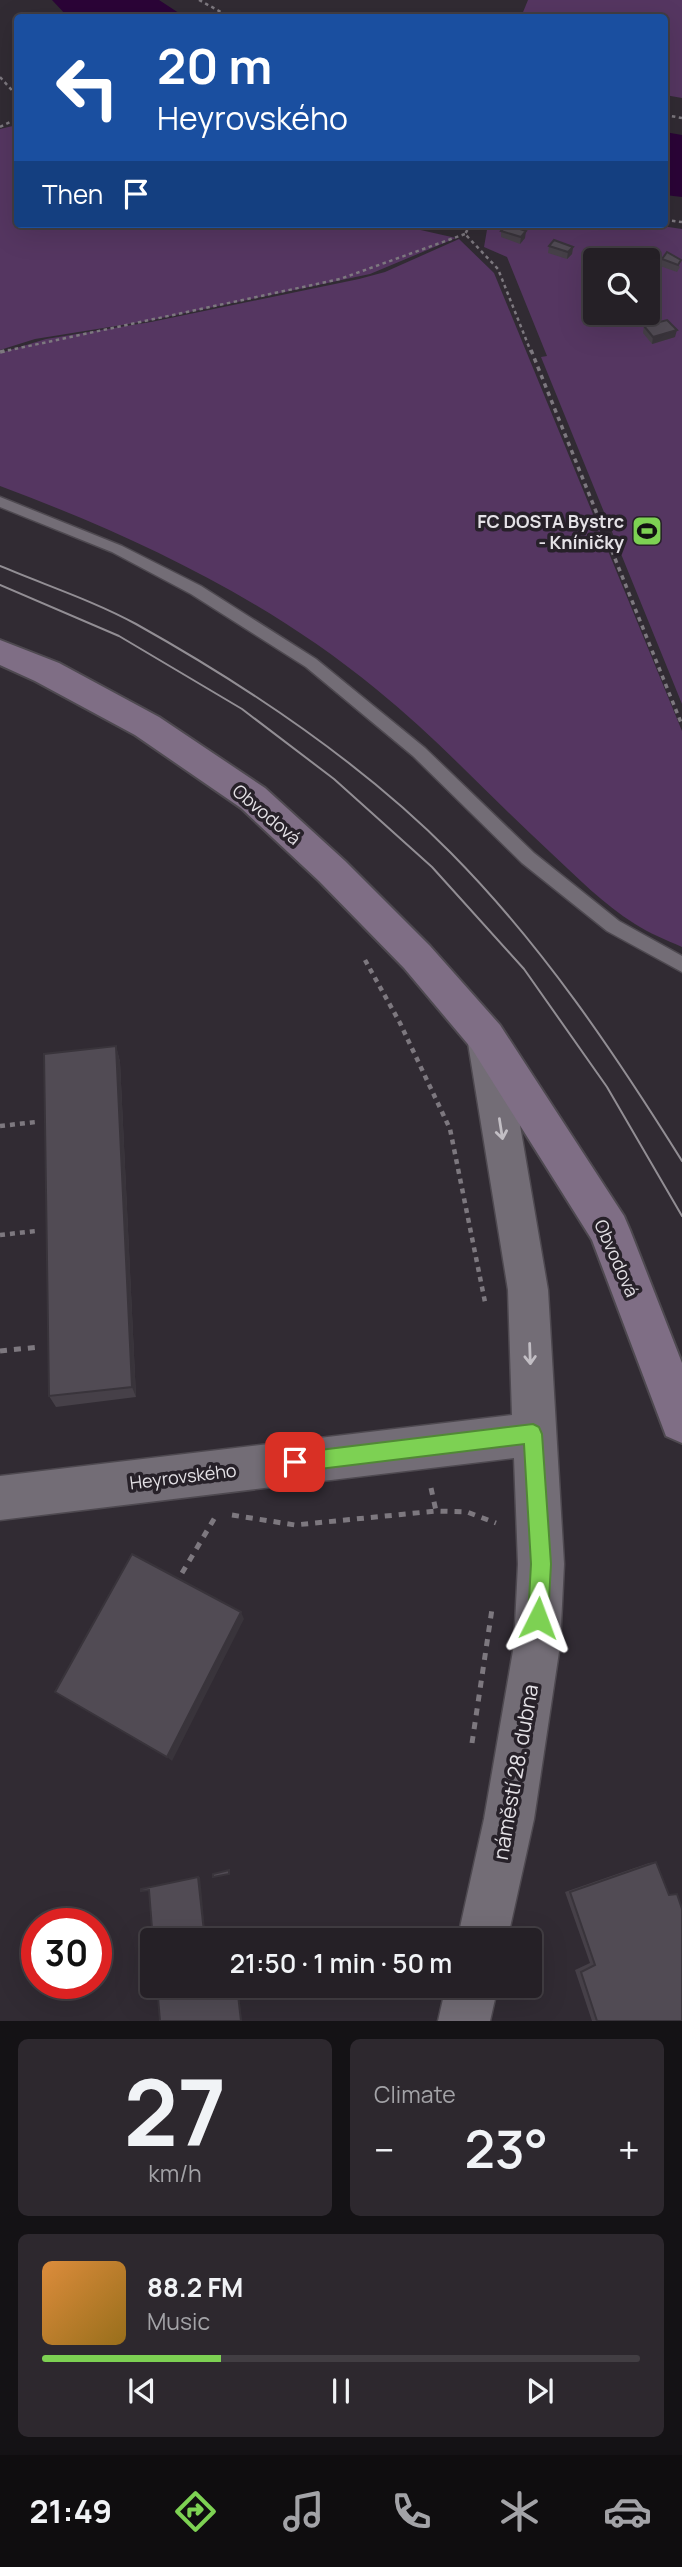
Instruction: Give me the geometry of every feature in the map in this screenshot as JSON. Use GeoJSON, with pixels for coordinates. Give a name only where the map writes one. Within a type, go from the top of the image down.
{"type":"FeatureCollection","features":[{"type":"Feature","properties":{"kind":"main road","name":"Obvodová"},"geometry":{"type":"LineString","coordinates":[[0,652],[47,672],[147,726],[253,797],[332,871],[417,957],[486,1037],[609,1230],[682,1420]]}},
{"type":"Feature","properties":{"kind":"street"},"geometry":{"type":"LineString","coordinates":[[486,1037],[528,1290],[533,1434]]}},
{"type":"Feature","properties":{"kind":"street","name":"Heyrovského"},"geometry":{"type":"LineString","coordinates":[[0,1498],[533,1434]]}},
{"type":"Feature","properties":{"kind":"street","name":"náměstí 28. dubna"},"geometry":{"type":"LineString","coordinates":[[485,1928],[509,1819],[537,1645],[541,1564],[533,1434]]}},
{"type":"Feature","properties":{"kind":"street"},"geometry":{"type":"LineString","coordinates":[[464,2021],[469,1998]]}},
{"type":"Feature","properties":{"kind":"lane"},"geometry":{"type":"LineString","coordinates":[[0,502],[117,549],[196,590],[311,663],[419,752],[528,858],[613,926],[682,965]]}},
{"type":"Feature","properties":{"kind":"path"},"geometry":{"type":"LineString","coordinates":[[200,0],[225,14]]}},
{"type":"Feature","properties":{"kind":"path"},"geometry":{"type":"LineString","coordinates":[[0,77],[14,93]]}},
{"type":"Feature","properties":{"kind":"path"},"geometry":{"type":"LineString","coordinates":[[0,352],[340,279],[465,234],[469,228]]}},
{"type":"Feature","properties":{"kind":"path"},"geometry":{"type":"LineString","coordinates":[[465,234],[498,269],[682,725]]}},
{"type":"Feature","properties":{"kind":"path"},"geometry":{"type":"LineString","coordinates":[[360,953],[400,1023],[450,1129],[487,1314]]}},
{"type":"Feature","properties":{"kind":"path"},"geometry":{"type":"LineString","coordinates":[[0,1126],[36,1122]]}},
{"type":"Feature","properties":{"kind":"path"},"geometry":{"type":"LineString","coordinates":[[0,1235],[36,1231]]}},
{"type":"Feature","properties":{"kind":"path"},"geometry":{"type":"LineString","coordinates":[[0,1351],[39,1347]]}},
{"type":"Feature","properties":{"kind":"path"},"geometry":{"type":"LineString","coordinates":[[422,1447],[436,1511]]}},
{"type":"Feature","properties":{"kind":"path"},"geometry":{"type":"LineString","coordinates":[[182,1573],[244,1468]]}},
{"type":"Feature","properties":{"kind":"path"},"geometry":{"type":"LineString","coordinates":[[205,1511],[295,1525],[436,1511],[467,1512],[504,1525]]}},
{"type":"Feature","properties":{"kind":"path"},"geometry":{"type":"LineString","coordinates":[[470,1757],[494,1597]]}},
{"type":"Feature","properties":{"kind":"shaded area"},"geometry":{"type":"Polygon","coordinates":[[[52,0],[159,0],[180,14],[65,14],[52,0]]]}},
{"type":"Feature","properties":{"kind":"shaded area"},"geometry":{"type":"Polygon","coordinates":[[[528,0],[682,0],[682,98],[668,96],[668,14],[522,14],[528,0]]]}},
{"type":"Feature","properties":{"kind":"shaded area"},"geometry":{"type":"Polygon","coordinates":[[[14,126],[14,228],[412,228],[456,238],[370,274],[147,321],[35,339],[0,350],[0,129],[14,126]]]}},
{"type":"Feature","properties":{"kind":"shaded area"},"geometry":{"type":"Polygon","coordinates":[[[668,133],[682,135],[682,197],[668,195],[668,133]]]}},
{"type":"Feature","properties":{"kind":"shaded area","name":"FC DOSTA Bystrc - Kníničky"},"geometry":{"type":"Polygon","coordinates":[[[487,228],[682,229],[682,704],[541,357],[547,356],[507,257],[484,247],[487,228]]]}},
{"type":"Feature","properties":{"kind":"shaded area"},"geometry":{"type":"Polygon","coordinates":[[[459,239],[494,273],[682,731],[682,947],[640,927],[601,899],[399,708],[333,656],[289,626],[244,598],[149,548],[0,486],[0,353],[46,339],[151,322],[359,279],[385,272],[459,239]]]}},
{"type":"Feature","properties":{"kind":"building"},"geometry":{"type":"Polygon","coordinates":[[[504,228],[516,228],[526,231],[521,237],[501,231],[504,228]]]}},
{"type":"Feature","properties":{"kind":"building"},"geometry":{"type":"Polygon","coordinates":[[[554,240],[573,247],[568,252],[549,246],[554,240]]]}},
{"type":"Feature","properties":{"kind":"building"},"geometry":{"type":"Polygon","coordinates":[[[667,252],[681,260],[678,265],[662,259],[667,252]]]}},
{"type":"Feature","properties":{"kind":"building"},"geometry":{"type":"Polygon","coordinates":[[[667,320],[677,330],[653,337],[644,326],[660,325],[660,322],[667,320]]]}},
{"type":"Feature","properties":{"kind":"building"},"geometry":{"type":"Polygon","coordinates":[[[116,1046],[132,1387],[49,1396],[44,1054],[116,1046]]]}},
{"type":"Feature","properties":{"kind":"building"},"geometry":{"type":"Polygon","coordinates":[[[132,1554],[241,1612],[167,1757],[55,1692],[132,1554]]]}},
{"type":"Feature","properties":{"kind":"building"},"geometry":{"type":"Polygon","coordinates":[[[656,1862],[669,1895],[677,1894],[682,1909],[682,2021],[597,2021],[581,1972],[595,1965],[570,1892],[656,1862]]]}},
{"type":"Feature","properties":{"kind":"building"},"geometry":{"type":"Polygon","coordinates":[[[229,1870],[229,1874],[213,1877],[213,1874],[229,1870]]]}},
{"type":"Feature","properties":{"kind":"building"},"geometry":{"type":"Polygon","coordinates":[[[198,1877],[204,1928],[152,1928],[149,1890],[141,1889],[198,1877]]]}},
{"type":"Feature","properties":{"kind":"building"},"geometry":{"type":"Polygon","coordinates":[[[158,1998],[238,1998],[241,2021],[160,2021],[158,1998]]]}},
{"type":"Feature","properties":{"kind":"tram line"},"geometry":{"type":"LineString","coordinates":[[0,566],[120,616],[219,673],[301,728],[417,820],[484,888],[546,962],[603,1040],[682,1161]]}},
{"type":"Feature","properties":{"kind":"tram line"},"geometry":{"type":"LineString","coordinates":[[0,585],[119,636],[242,709],[334,779],[432,867],[524,969],[607,1087],[682,1216]]}},
{"type":"Feature","properties":{"kind":"place","name":"FC DOSTA Bystrc - Kníničky"},"geometry":{"type":"Point","coordinates":[647,531]}},
{"type":"Feature","properties":{"kind":"route"},"geometry":{"type":"LineString","coordinates":[[295,1462],[533,1434],[541,1564],[538,1618]]}}]}
